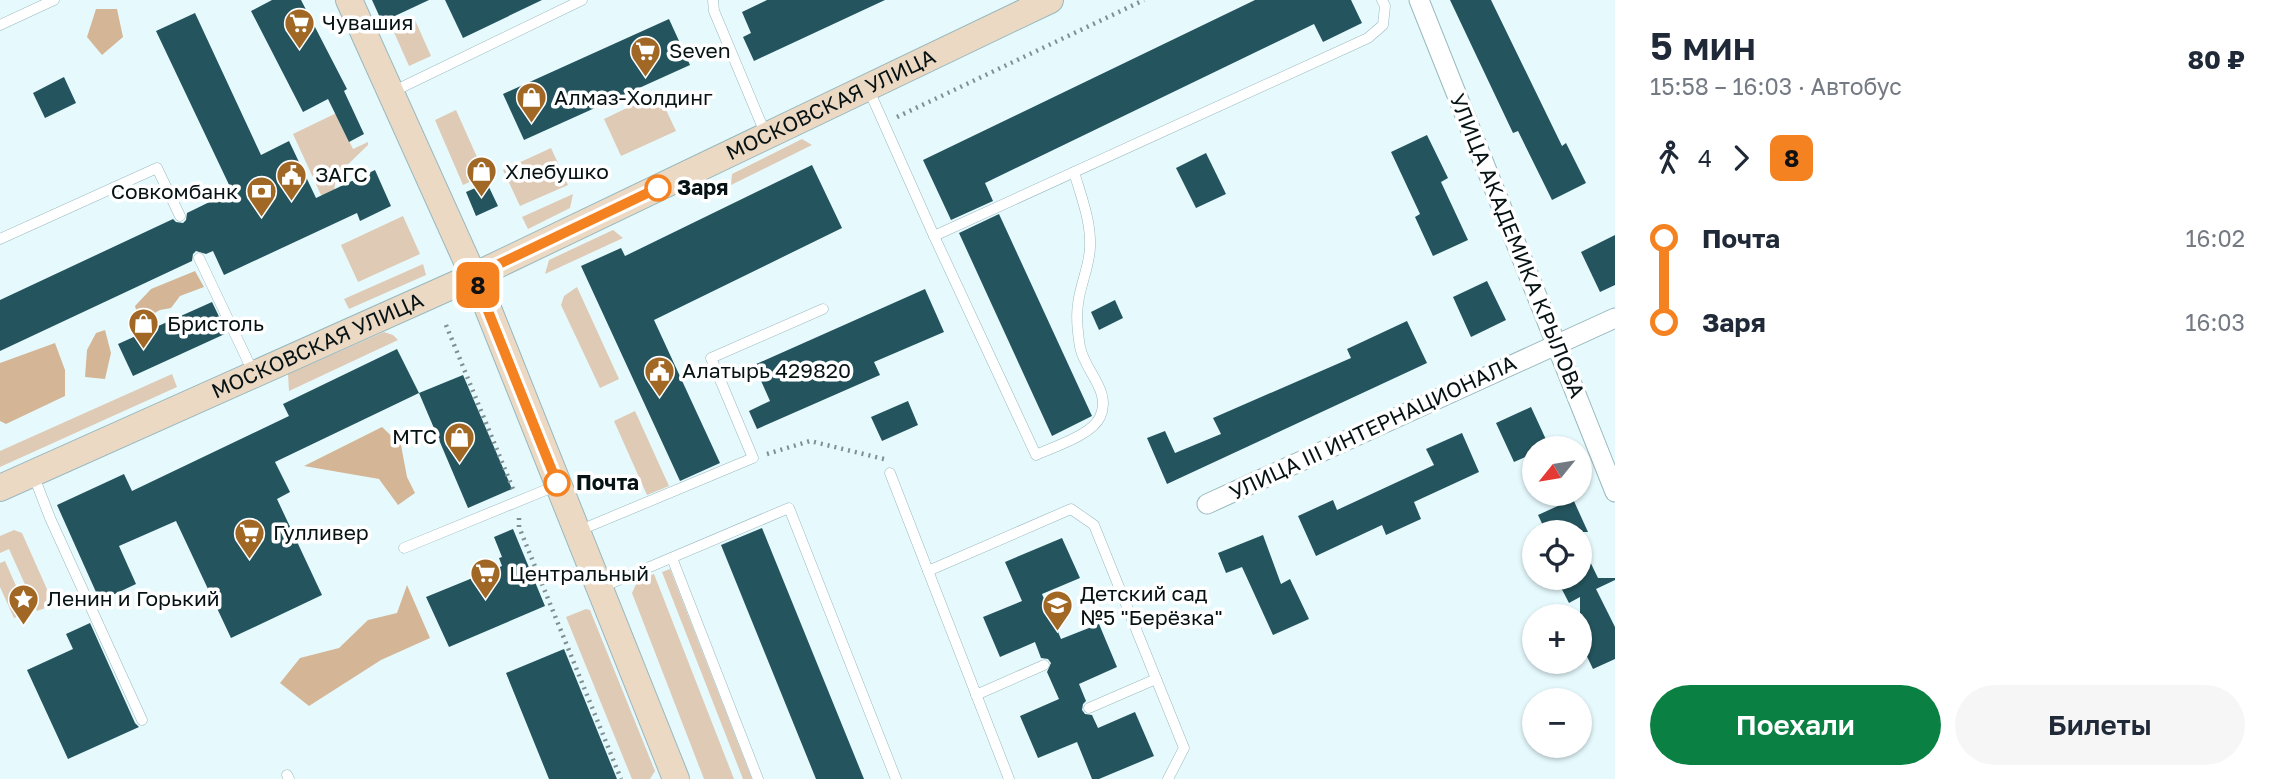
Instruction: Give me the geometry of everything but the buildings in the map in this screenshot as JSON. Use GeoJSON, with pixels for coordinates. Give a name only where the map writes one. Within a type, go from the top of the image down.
{"type":"FeatureCollection","features":[{"type":"Feature","properties":{"kind":"street"},"geometry":{"type":"LineString","coordinates":[[349,0],[474,276],[676,779]]}},
{"type":"Feature","properties":{"kind":"street","name":"МОСКОВСКАЯ УЛИЦА"},"geometry":{"type":"LineString","coordinates":[[0,488],[474,276],[1049,0]]}},
{"type":"Feature","properties":{"kind":"street","name":"УЛИЦА АКАДЕМИКА КРЫЛОВА"},"geometry":{"type":"LineString","coordinates":[[1419,0],[1615,492]]}},
{"type":"Feature","properties":{"kind":"street","name":"УЛИЦА III ИНТЕРНАЦИОНАЛА"},"geometry":{"type":"LineString","coordinates":[[1207,505],[1615,318]]}},
{"type":"Feature","properties":{"kind":"lane"},"geometry":{"type":"LineString","coordinates":[[0,24],[54,0]]}},
{"type":"Feature","properties":{"kind":"lane"},"geometry":{"type":"LineString","coordinates":[[391,93],[582,0]]}},
{"type":"Feature","properties":{"kind":"lane"},"geometry":{"type":"LineString","coordinates":[[713,0],[713,11],[766,135]]}},
{"type":"Feature","properties":{"kind":"lane"},"geometry":{"type":"LineString","coordinates":[[934,236],[1368,38],[1383,25],[1385,6],[1382,0]]}},
{"type":"Feature","properties":{"kind":"lane"},"geometry":{"type":"LineString","coordinates":[[867,87],[1036,455],[1091,429],[1100,418],[1104,403],[1100,387],[1088,369],[1080,348],[1077,307],[1090,248],[1088,219],[1074,172]]}},
{"type":"Feature","properties":{"kind":"lane"},"geometry":{"type":"LineString","coordinates":[[0,239],[157,168],[180,216]]}},
{"type":"Feature","properties":{"kind":"lane"},"geometry":{"type":"LineString","coordinates":[[199,258],[254,374]]}},
{"type":"Feature","properties":{"kind":"lane"},"geometry":{"type":"LineString","coordinates":[[577,531],[753,458],[711,358],[823,309]]}},
{"type":"Feature","properties":{"kind":"lane"},"geometry":{"type":"LineString","coordinates":[[32,473],[55,530],[142,720]]}},
{"type":"Feature","properties":{"kind":"lane"},"geometry":{"type":"LineString","coordinates":[[890,473],[1009,779]]}},
{"type":"Feature","properties":{"kind":"lane"},"geometry":{"type":"LineString","coordinates":[[404,548],[558,485]]}},
{"type":"Feature","properties":{"kind":"lane"},"geometry":{"type":"LineString","coordinates":[[600,589],[789,508],[896,779]]}},
{"type":"Feature","properties":{"kind":"lane"},"geometry":{"type":"LineString","coordinates":[[928,571],[1071,509],[1094,525],[1184,748],[1168,779]]}},
{"type":"Feature","properties":{"kind":"lane"},"geometry":{"type":"LineString","coordinates":[[672,558],[758,779]]}},
{"type":"Feature","properties":{"kind":"lane"},"geometry":{"type":"LineString","coordinates":[[976,695],[1044,665]]}},
{"type":"Feature","properties":{"kind":"lane"},"geometry":{"type":"LineString","coordinates":[[1089,708],[1156,679]]}},
{"type":"Feature","properties":{"kind":"path"},"geometry":{"type":"LineString","coordinates":[[884,123],[1144,0]]}},
{"type":"Feature","properties":{"kind":"path"},"geometry":{"type":"LineString","coordinates":[[446,325],[518,501],[519,527],[621,779]]}},
{"type":"Feature","properties":{"kind":"path"},"geometry":{"type":"LineString","coordinates":[[753,458],[810,441],[883,459],[890,473]]}},
{"type":"Feature","properties":{"kind":"shaded area"},"geometry":{"type":"Polygon","coordinates":[[[96,9],[117,9],[123,37],[102,55],[87,37],[96,9]]]}},
{"type":"Feature","properties":{"kind":"shaded area"},"geometry":{"type":"Polygon","coordinates":[[[415,20],[431,56],[409,66],[393,30],[415,20]]]}},
{"type":"Feature","properties":{"kind":"shaded area"},"geometry":{"type":"Polygon","coordinates":[[[658,93],[676,131],[621,156],[604,119],[658,93]]]}},
{"type":"Feature","properties":{"kind":"shaded area"},"geometry":{"type":"Polygon","coordinates":[[[351,106],[355,115],[340,123],[353,149],[368,142],[368,145],[336,176],[332,206],[327,208],[293,134],[351,106]]]}},
{"type":"Feature","properties":{"kind":"shaded area"},"geometry":{"type":"Polygon","coordinates":[[[456,110],[485,175],[463,185],[435,120],[456,110]]]}},
{"type":"Feature","properties":{"kind":"shaded area"},"geometry":{"type":"Polygon","coordinates":[[[802,139],[812,145],[731,185],[732,174],[802,139]]]}},
{"type":"Feature","properties":{"kind":"shaded area"},"geometry":{"type":"Polygon","coordinates":[[[551,148],[568,185],[520,206],[503,170],[551,148]]]}},
{"type":"Feature","properties":{"kind":"shaded area"},"geometry":{"type":"Polygon","coordinates":[[[573,194],[570,208],[528,229],[522,217],[573,194]]]}},
{"type":"Feature","properties":{"kind":"shaded area"},"geometry":{"type":"Polygon","coordinates":[[[403,216],[420,254],[358,282],[341,245],[403,216]]]}},
{"type":"Feature","properties":{"kind":"shaded area"},"geometry":{"type":"Polygon","coordinates":[[[613,230],[623,238],[545,274],[549,260],[613,230]]]}},
{"type":"Feature","properties":{"kind":"shaded area"},"geometry":{"type":"Polygon","coordinates":[[[423,264],[426,275],[349,309],[344,299],[423,264]]]}},
{"type":"Feature","properties":{"kind":"shaded area"},"geometry":{"type":"Polygon","coordinates":[[[195,271],[204,287],[180,296],[171,308],[160,310],[139,322],[135,306],[151,289],[195,271]]]}},
{"type":"Feature","properties":{"kind":"shaded area"},"geometry":{"type":"Polygon","coordinates":[[[577,287],[619,379],[600,388],[561,305],[564,296],[577,287]]]}},
{"type":"Feature","properties":{"kind":"shaded area"},"geometry":{"type":"Polygon","coordinates":[[[105,330],[111,353],[105,379],[85,377],[87,350],[96,333],[105,330]]]}},
{"type":"Feature","properties":{"kind":"shaded area"},"geometry":{"type":"Polygon","coordinates":[[[384,332],[398,340],[289,391],[288,374],[384,332]]]}},
{"type":"Feature","properties":{"kind":"shaded area"},"geometry":{"type":"Polygon","coordinates":[[[55,343],[65,370],[65,396],[6,424],[0,421],[0,363],[55,343]]]}},
{"type":"Feature","properties":{"kind":"shaded area"},"geometry":{"type":"Polygon","coordinates":[[[172,374],[177,387],[0,467],[0,451],[172,374]]]}},
{"type":"Feature","properties":{"kind":"shaded area"},"geometry":{"type":"Polygon","coordinates":[[[635,411],[669,486],[647,495],[614,421],[635,411]]]}},
{"type":"Feature","properties":{"kind":"shaded area"},"geometry":{"type":"Polygon","coordinates":[[[382,427],[401,445],[407,477],[415,493],[398,505],[379,479],[304,466],[382,427]]]}},
{"type":"Feature","properties":{"kind":"shaded area"},"geometry":{"type":"Polygon","coordinates":[[[14,530],[22,533],[54,605],[37,611],[9,549],[0,553],[0,536],[14,530]]]}},
{"type":"Feature","properties":{"kind":"shaded area"},"geometry":{"type":"Polygon","coordinates":[[[5,561],[28,613],[14,618],[0,587],[0,563],[5,561]]]}},
{"type":"Feature","properties":{"kind":"shaded area"},"geometry":{"type":"Polygon","coordinates":[[[670,569],[752,779],[743,779],[662,572],[670,569]]]}},
{"type":"Feature","properties":{"kind":"shaded area"},"geometry":{"type":"Polygon","coordinates":[[[654,574],[734,779],[704,779],[632,593],[638,580],[654,574]]]}},
{"type":"Feature","properties":{"kind":"shaded area"},"geometry":{"type":"Polygon","coordinates":[[[407,585],[430,638],[381,660],[309,706],[280,683],[300,658],[339,648],[368,620],[397,613],[407,585]]]}},
{"type":"Feature","properties":{"kind":"shaded area"},"geometry":{"type":"Polygon","coordinates":[[[590,610],[655,771],[650,779],[632,779],[566,617],[590,610]]]}},
{"type":"Feature","properties":{"kind":"bus line","name":"8"},"geometry":{"type":"LineString","coordinates":[[557,483],[474,276],[658,188]]}},
{"type":"Feature","properties":{"kind":"place","name":"Чувашия"},"geometry":{"type":"Point","coordinates":[299,50]}},
{"type":"Feature","properties":{"kind":"place","name":"Seven"},"geometry":{"type":"Point","coordinates":[646,78]}},
{"type":"Feature","properties":{"kind":"place","name":"Алмаз-Холдинг"},"geometry":{"type":"Point","coordinates":[531,125]}},
{"type":"Feature","properties":{"kind":"place","name":"Заря"},"geometry":{"type":"Point","coordinates":[658,188]}},
{"type":"Feature","properties":{"kind":"place","name":"Хлебушко"},"geometry":{"type":"Point","coordinates":[482,199]}},
{"type":"Feature","properties":{"kind":"place","name":"ЗАГС"},"geometry":{"type":"Point","coordinates":[292,202]}},
{"type":"Feature","properties":{"kind":"place","name":"Совкомбанк"},"geometry":{"type":"Point","coordinates":[261,219]}},
{"type":"Feature","properties":{"kind":"place","name":"Бристоль"},"geometry":{"type":"Point","coordinates":[144,351]}},
{"type":"Feature","properties":{"kind":"place","name":"Алатырь 429820"},"geometry":{"type":"Point","coordinates":[659,398]}},
{"type":"Feature","properties":{"kind":"place","name":"МТС"},"geometry":{"type":"Point","coordinates":[460,464]}},
{"type":"Feature","properties":{"kind":"place","name":"Почта"},"geometry":{"type":"Point","coordinates":[557,483]}},
{"type":"Feature","properties":{"kind":"place","name":"Гулливер"},"geometry":{"type":"Point","coordinates":[250,560]}},
{"type":"Feature","properties":{"kind":"place","name":"Центральный"},"geometry":{"type":"Point","coordinates":[486,601]}},
{"type":"Feature","properties":{"kind":"place","name":"Ленин и Горький"},"geometry":{"type":"Point","coordinates":[24,626]}},
{"type":"Feature","properties":{"kind":"place","name":"Детский сад №5 \"Берёзка\""},"geometry":{"type":"Point","coordinates":[1057,633]}}]}
